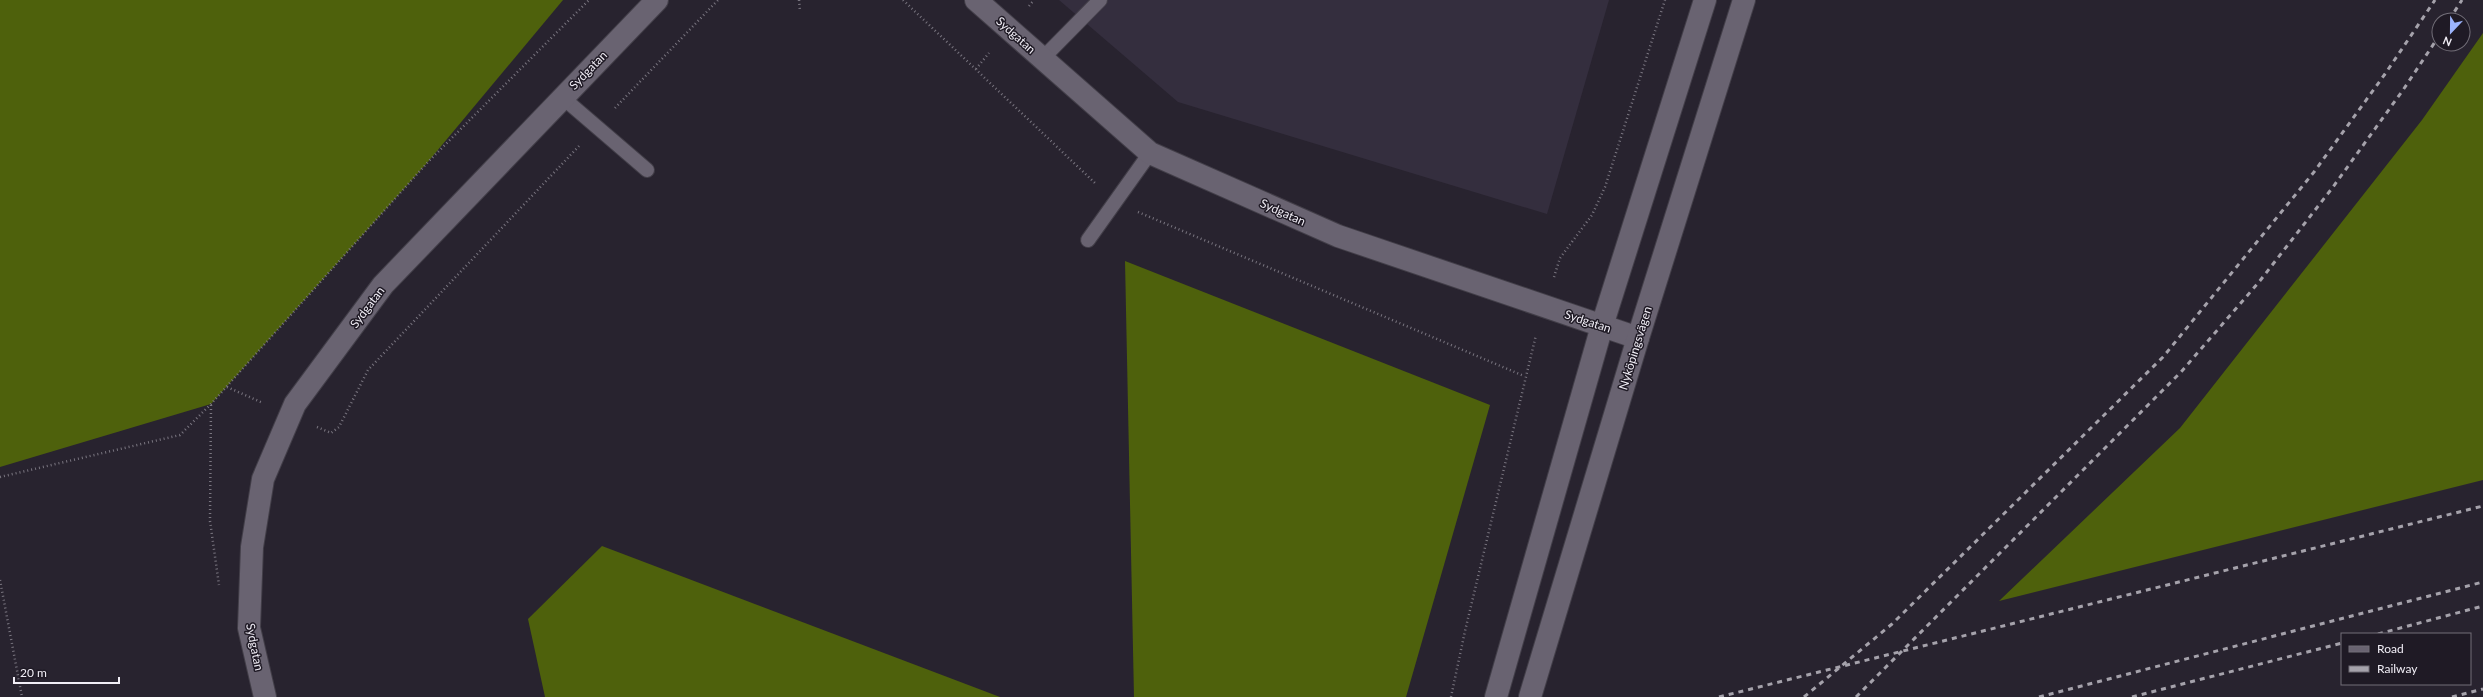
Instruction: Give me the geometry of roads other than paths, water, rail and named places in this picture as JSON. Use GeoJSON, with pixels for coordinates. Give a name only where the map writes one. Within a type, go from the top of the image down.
{"type":"FeatureCollection","features":[{"type":"Feature","properties":{"kind":"street","name":"Sydgatan"},"geometry":{"type":"LineString","coordinates":[[265,697],[248,628],[252,547],[264,479],[295,404],[383,285],[562,97],[657,0]]}},
{"type":"Feature","properties":{"kind":"street","name":"Sydgatan"},"geometry":{"type":"LineString","coordinates":[[976,0],[1150,153],[1338,236],[1543,307],[1638,338]]}},
{"type":"Feature","properties":{"kind":"street"},"geometry":{"type":"LineString","coordinates":[[1496,697],[1602,326],[1705,0]]}},
{"type":"Feature","properties":{"kind":"street","name":"Nyköpingsvägen"},"geometry":{"type":"LineString","coordinates":[[1530,697],[1638,338],[1744,0]]}},
{"type":"Feature","properties":{"kind":"lane"},"geometry":{"type":"LineString","coordinates":[[1042,59],[1100,0]]}},
{"type":"Feature","properties":{"kind":"lane"},"geometry":{"type":"LineString","coordinates":[[562,97],[647,170]]}},
{"type":"Feature","properties":{"kind":"lane"},"geometry":{"type":"LineString","coordinates":[[1088,240],[1150,153]]}},
{"type":"Feature","properties":{"kind":"railway"},"geometry":{"type":"LineString","coordinates":[[1804,697],[1892,624],[2163,357],[2314,172],[2385,74],[2435,0]]}},
{"type":"Feature","properties":{"kind":"railway"},"geometry":{"type":"LineString","coordinates":[[2454,12],[2462,0]]}},
{"type":"Feature","properties":{"kind":"railway"},"geometry":{"type":"LineString","coordinates":[[1856,697],[2181,372],[2259,282],[2333,187],[2403,90],[2431,48]]}},
{"type":"Feature","properties":{"kind":"railway"},"geometry":{"type":"LineString","coordinates":[[1719,697],[2483,506]]}},
{"type":"Feature","properties":{"kind":"railway"},"geometry":{"type":"LineString","coordinates":[[2039,697],[2483,582]]}},
{"type":"Feature","properties":{"kind":"railway"},"geometry":{"type":"LineString","coordinates":[[2382,633],[2483,606]]}},
{"type":"Feature","properties":{"kind":"railway"},"geometry":{"type":"LineString","coordinates":[[2132,697],[2341,643]]}},
{"type":"Feature","properties":{"kind":"railway"},"geometry":{"type":"LineString","coordinates":[[2452,697],[2483,689]]}}]}
